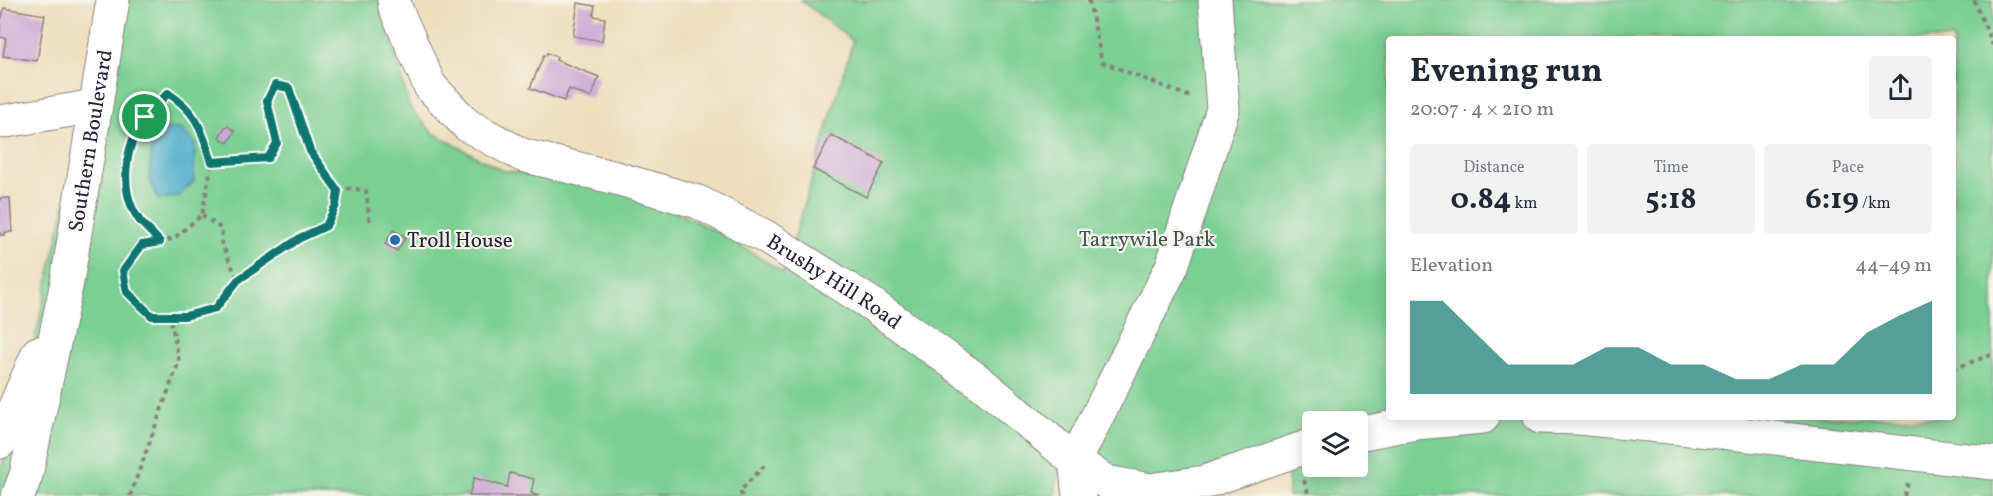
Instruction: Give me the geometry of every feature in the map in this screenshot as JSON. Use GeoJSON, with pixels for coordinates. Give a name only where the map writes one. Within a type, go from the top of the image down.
{"type":"FeatureCollection","features":[{"type":"Feature","properties":{"kind":"street","name":"Southern Boulevard"},"geometry":{"type":"LineString","coordinates":[[18,496],[27,475],[68,282],[94,106],[113,0]]}},
{"type":"Feature","properties":{"kind":"street","name":"Brushy Hill Road"},"geometry":{"type":"LineString","coordinates":[[394,0],[430,86],[467,125],[522,155],[616,177],[698,202],[764,236],[867,301],[980,382],[1075,461],[1106,482],[1150,490],[1205,483],[1302,449]]}},
{"type":"Feature","properties":{"kind":"street"},"geometry":{"type":"LineString","coordinates":[[1079,496],[1075,461],[1172,266],[1223,109],[1215,0]]}},
{"type":"Feature","properties":{"kind":"street"},"geometry":{"type":"LineString","coordinates":[[0,122],[94,106]]}},
{"type":"Feature","properties":{"kind":"street","name":"Southern Boulevard"},"geometry":{"type":"LineString","coordinates":[[0,442],[68,282]]}},
{"type":"Feature","properties":{"kind":"street"},"geometry":{"type":"LineString","coordinates":[[1368,432],[1414,423],[1448,420]]}},
{"type":"Feature","properties":{"kind":"street"},"geometry":{"type":"LineString","coordinates":[[1596,420],[1918,453],[1993,463]]}},
{"type":"Feature","properties":{"kind":"path"},"geometry":{"type":"LineString","coordinates":[[1089,0],[1102,62],[1223,109]]}},
{"type":"Feature","properties":{"kind":"path"},"geometry":{"type":"LineString","coordinates":[[1974,0],[1993,45]]}},
{"type":"Feature","properties":{"kind":"path"},"geometry":{"type":"LineString","coordinates":[[160,242],[139,220],[135,212],[127,195],[126,171],[132,141],[145,117],[168,93],[187,105],[201,126],[212,162],[202,215],[173,239],[160,242],[142,245],[123,271],[127,292],[152,316],[185,316],[216,308],[238,280],[300,238],[326,226],[336,205],[338,191],[310,151],[289,88],[275,85],[267,101],[277,143],[268,158],[212,162]]}},
{"type":"Feature","properties":{"kind":"path"},"geometry":{"type":"LineString","coordinates":[[338,191],[352,188],[366,192],[370,224]]}},
{"type":"Feature","properties":{"kind":"path"},"geometry":{"type":"LineString","coordinates":[[202,215],[222,229],[221,242],[238,280]]}},
{"type":"Feature","properties":{"kind":"path"},"geometry":{"type":"LineString","coordinates":[[130,496],[179,361],[170,316]]}},
{"type":"Feature","properties":{"kind":"path"},"geometry":{"type":"LineString","coordinates":[[1956,368],[1993,354]]}},
{"type":"Feature","properties":{"kind":"path"},"geometry":{"type":"LineString","coordinates":[[742,496],[741,491],[767,463]]}},
{"type":"Feature","properties":{"kind":"green space","name":"Tarrywile Park"},"geometry":{"type":"Polygon","coordinates":[[[107,0],[383,0],[387,24],[410,108],[433,133],[501,170],[639,194],[725,236],[784,273],[853,41],[801,0],[1993,0],[1993,496],[1288,496],[1288,473],[1191,487],[1058,469],[1055,496],[0,496],[0,470],[14,434],[91,87],[107,0]]]}},
{"type":"Feature","properties":{"kind":"water"},"geometry":{"type":"Polygon","coordinates":[[[164,128],[181,129],[195,143],[194,181],[179,196],[158,200],[149,178],[152,143],[164,128]]]}},
{"type":"Feature","properties":{"kind":"building"},"geometry":{"type":"Polygon","coordinates":[[[578,3],[595,6],[593,16],[605,18],[602,41],[573,36],[578,3]]]}},
{"type":"Feature","properties":{"kind":"building"},"geometry":{"type":"Polygon","coordinates":[[[4,8],[45,15],[37,61],[3,56],[6,38],[0,37],[0,18],[2,18],[4,8]]]}},
{"type":"Feature","properties":{"kind":"building"},"geometry":{"type":"Polygon","coordinates":[[[547,53],[557,57],[556,60],[599,77],[591,98],[569,89],[564,101],[530,88],[544,55],[546,56],[547,53]]]}},
{"type":"Feature","properties":{"kind":"building"},"geometry":{"type":"Polygon","coordinates":[[[228,126],[235,131],[228,143],[219,137],[228,126]]]}},
{"type":"Feature","properties":{"kind":"building"},"geometry":{"type":"Polygon","coordinates":[[[831,135],[884,163],[866,197],[813,169],[831,135]]]}},
{"type":"Feature","properties":{"kind":"building"},"geometry":{"type":"Polygon","coordinates":[[[0,198],[10,198],[12,232],[5,232],[5,235],[0,235],[0,198]]]}},
{"type":"Feature","properties":{"kind":"building","name":"Troll House"},"geometry":{"type":"Polygon","coordinates":[[[393,230],[406,237],[397,251],[385,244],[393,230]]]}},
{"type":"Feature","properties":{"kind":"building"},"geometry":{"type":"Polygon","coordinates":[[[510,473],[534,479],[531,493],[539,496],[469,496],[474,478],[507,487],[510,473]]]}},
{"type":"Feature","properties":{"kind":"place","name":"Troll House"},"geometry":{"type":"Point","coordinates":[395,240]}},
{"type":"Feature","properties":{"kind":"route"},"geometry":{"type":"LineString","coordinates":[[275,85],[289,88],[310,151],[338,191],[336,205],[326,226],[300,238],[238,280],[216,308],[185,316],[152,316],[127,292],[123,271],[142,245],[160,242],[139,220],[127,195],[126,171],[132,141],[145,117],[168,93],[187,105],[201,126],[212,162],[268,158],[277,143],[267,101],[275,85]]}}]}
